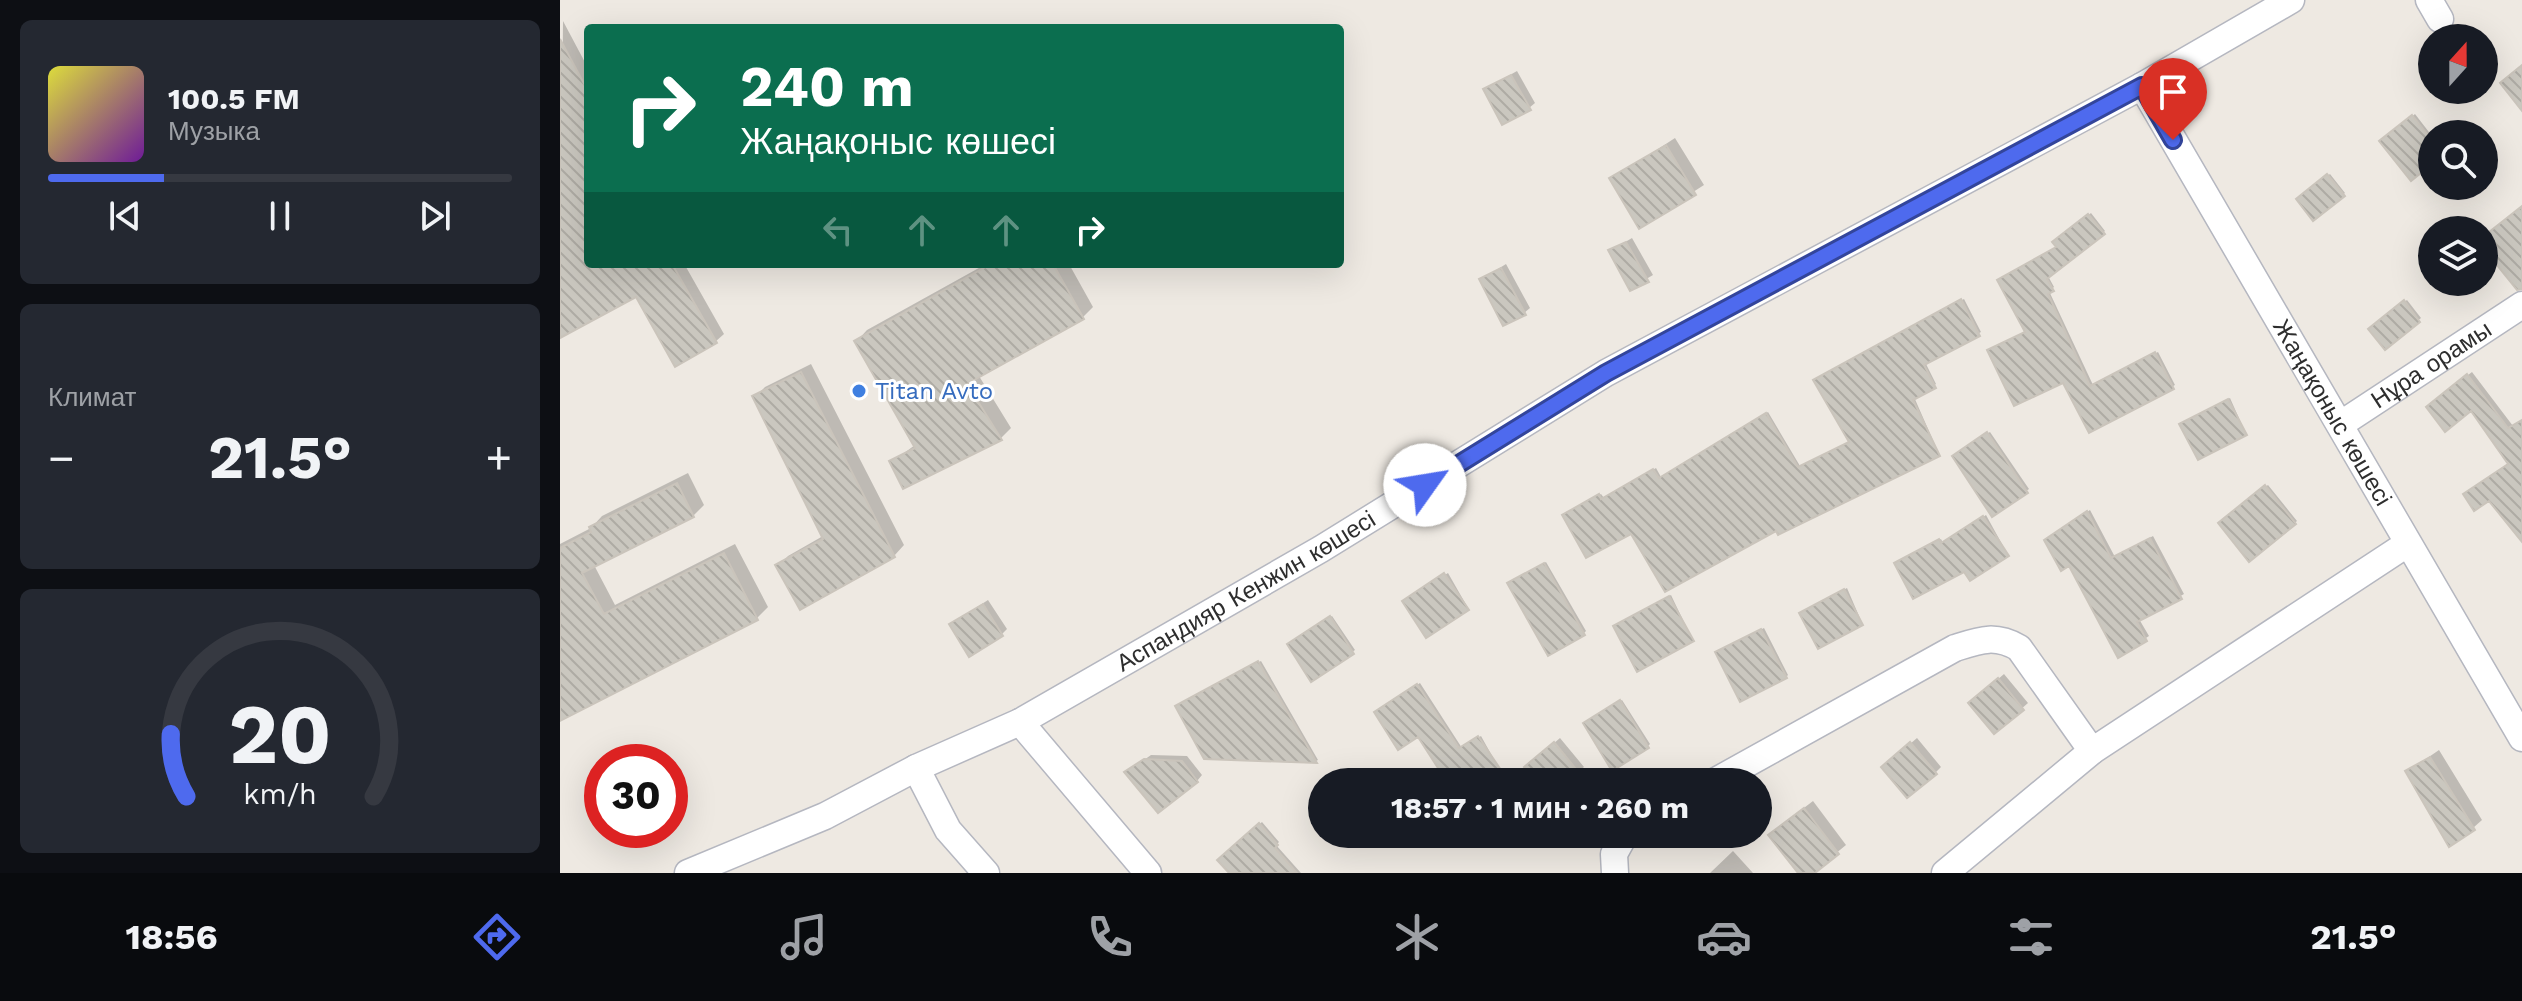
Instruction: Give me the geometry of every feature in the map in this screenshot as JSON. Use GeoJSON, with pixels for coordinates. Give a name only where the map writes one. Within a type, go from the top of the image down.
{"type":"FeatureCollection","features":[{"type":"Feature","properties":{"kind":"street","name":"Аспандияр Кенжин көшесі"},"geometry":{"type":"LineString","coordinates":[[688,873],[825,816],[916,768],[1020,722],[1321,549],[1606,373],[2142,86],[2291,0]]}},
{"type":"Feature","properties":{"kind":"street","name":"Жаңақоныс көшесі"},"geometry":{"type":"LineString","coordinates":[[2142,86],[2341,424],[2407,544],[2521,734]]}},
{"type":"Feature","properties":{"kind":"street","name":"Нұра орамы"},"geometry":{"type":"LineString","coordinates":[[2341,424],[2522,305]]}},
{"type":"Feature","properties":{"kind":"street"},"geometry":{"type":"LineString","coordinates":[[1945,873],[2092,751],[2407,544]]}},
{"type":"Feature","properties":{"kind":"street"},"geometry":{"type":"LineString","coordinates":[[1739,768],[1955,648],[1988,638],[2004,639],[2019,648],[2092,751]]}},
{"type":"Feature","properties":{"kind":"street"},"geometry":{"type":"LineString","coordinates":[[1020,722],[1148,873]]}},
{"type":"Feature","properties":{"kind":"street"},"geometry":{"type":"LineString","coordinates":[[916,768],[948,830],[986,873]]}},
{"type":"Feature","properties":{"kind":"street"},"geometry":{"type":"LineString","coordinates":[[1615,873],[1614,854],[1617,848]]}},
{"type":"Feature","properties":{"kind":"building"},"geometry":{"type":"Polygon","coordinates":[[[560,39],[584,84],[584,268],[674,268],[717,343],[675,367],[636,297],[560,338],[560,39]]]}},
{"type":"Feature","properties":{"kind":"building"},"geometry":{"type":"Polygon","coordinates":[[[2522,65],[2522,111],[2500,83],[2522,65]]]}},
{"type":"Feature","properties":{"kind":"building"},"geometry":{"type":"Polygon","coordinates":[[[1511,75],[1531,110],[1502,125],[1483,89],[1511,75]]]}},
{"type":"Feature","properties":{"kind":"building"},"geometry":{"type":"Polygon","coordinates":[[[2412,115],[2418,122],[2418,175],[2411,181],[2379,141],[2412,115]]]}},
{"type":"Feature","properties":{"kind":"building"},"geometry":{"type":"Polygon","coordinates":[[[1666,145],[1696,195],[1639,229],[1609,178],[1666,145]]]}},
{"type":"Feature","properties":{"kind":"building"},"geometry":{"type":"Polygon","coordinates":[[[2327,174],[2345,196],[2313,221],[2296,199],[2327,174]]]}},
{"type":"Feature","properties":{"kind":"building"},"geometry":{"type":"Polygon","coordinates":[[[2522,206],[2522,289],[2517,290],[2498,266],[2498,225],[2522,206]]]}},
{"type":"Feature","properties":{"kind":"building"},"geometry":{"type":"Polygon","coordinates":[[[2088,214],[2105,234],[2047,279],[2054,291],[2048,294],[2090,386],[2155,352],[2174,389],[2089,433],[2063,383],[2014,406],[1987,350],[2025,332],[1997,280],[2056,247],[2052,242],[2088,214]]]}},
{"type":"Feature","properties":{"kind":"building"},"geometry":{"type":"Polygon","coordinates":[[[1626,242],[1649,282],[1630,291],[1608,250],[1626,242]]]}},
{"type":"Feature","properties":{"kind":"building"},"geometry":{"type":"Polygon","coordinates":[[[984,268],[1055,268],[1084,319],[967,384],[1002,440],[903,489],[889,461],[915,448],[854,341],[984,268]]]}},
{"type":"Feature","properties":{"kind":"building"},"geometry":{"type":"Polygon","coordinates":[[[1501,268],[1526,315],[1503,326],[1479,279],[1501,268]]]}},
{"type":"Feature","properties":{"kind":"building"},"geometry":{"type":"Polygon","coordinates":[[[1961,299],[1980,336],[1924,365],[1936,388],[1913,400],[1940,456],[1778,535],[1776,531],[1665,592],[1631,534],[1586,558],[1562,515],[1599,494],[1601,499],[1653,469],[1659,478],[1766,413],[1798,467],[1849,442],[1813,380],[1961,299]]]}},
{"type":"Feature","properties":{"kind":"building"},"geometry":{"type":"Polygon","coordinates":[[[2404,300],[2420,322],[2385,350],[2368,329],[2404,300]]]}},
{"type":"Feature","properties":{"kind":"building"},"geometry":{"type":"Polygon","coordinates":[[[801,372],[895,557],[800,610],[775,565],[823,539],[752,396],[801,372]]]}},
{"type":"Feature","properties":{"kind":"building"},"geometry":{"type":"Polygon","coordinates":[[[2467,374],[2508,428],[2522,420],[2522,542],[2489,501],[2474,511],[2463,494],[2508,464],[2471,411],[2445,432],[2426,407],[2467,374]]]}},
{"type":"Feature","properties":{"kind":"building"},"geometry":{"type":"Polygon","coordinates":[[[2228,399],[2247,435],[2198,460],[2179,424],[2228,399]]]}},
{"type":"Feature","properties":{"kind":"building"},"geometry":{"type":"Polygon","coordinates":[[[1987,432],[2028,493],[1992,517],[1952,456],[1987,432]]]}},
{"type":"Feature","properties":{"kind":"building"},"geometry":{"type":"Polygon","coordinates":[[[677,483],[694,517],[582,573],[604,614],[724,553],[758,620],[560,721],[560,548],[591,532],[589,527],[677,483]]]}},
{"type":"Feature","properties":{"kind":"building"},"geometry":{"type":"Polygon","coordinates":[[[2265,485],[2296,524],[2249,562],[2218,523],[2265,485]]]}},
{"type":"Feature","properties":{"kind":"building"},"geometry":{"type":"Polygon","coordinates":[[[2087,511],[2111,558],[2150,538],[2182,599],[2137,622],[2147,641],[2118,658],[2069,566],[2061,571],[2044,540],[2087,511]]]}},
{"type":"Feature","properties":{"kind":"building"},"geometry":{"type":"Polygon","coordinates":[[[1983,516],[2009,556],[1970,581],[1964,572],[1913,599],[1894,563],[1939,539],[1941,543],[1983,516]]]}},
{"type":"Feature","properties":{"kind":"building"},"geometry":{"type":"Polygon","coordinates":[[[1544,563],[1585,635],[1548,656],[1507,583],[1544,563]]]}},
{"type":"Feature","properties":{"kind":"building"},"geometry":{"type":"Polygon","coordinates":[[[1444,573],[1469,610],[1426,638],[1402,601],[1444,573]]]}},
{"type":"Feature","properties":{"kind":"building"},"geometry":{"type":"Polygon","coordinates":[[[1844,589],[1863,625],[1818,649],[1799,613],[1844,589]]]}},
{"type":"Feature","properties":{"kind":"building"},"geometry":{"type":"Polygon","coordinates":[[[1669,596],[1694,641],[1637,672],[1613,626],[1669,596]]]}},
{"type":"Feature","properties":{"kind":"building"},"geometry":{"type":"Polygon","coordinates":[[[983,604],[1003,636],[969,657],[949,624],[983,604]]]}},
{"type":"Feature","properties":{"kind":"building"},"geometry":{"type":"Polygon","coordinates":[[[1330,616],[1354,654],[1311,682],[1287,644],[1330,616]]]}},
{"type":"Feature","properties":{"kind":"building"},"geometry":{"type":"Polygon","coordinates":[[[1761,629],[1787,678],[1740,702],[1715,652],[1761,629]]]}},
{"type":"Feature","properties":{"kind":"building"},"geometry":{"type":"Polygon","coordinates":[[[1258,661],[1317,763],[1204,759],[1175,706],[1258,661]]]}},
{"type":"Feature","properties":{"kind":"building"},"geometry":{"type":"Polygon","coordinates":[[[1998,678],[2024,710],[1994,734],[1968,703],[1998,678]]]}},
{"type":"Feature","properties":{"kind":"building"},"geometry":{"type":"Polygon","coordinates":[[[1417,684],[1459,748],[1478,736],[1500,768],[1438,768],[1418,737],[1398,750],[1374,712],[1417,684]]]}},
{"type":"Feature","properties":{"kind":"building"},"geometry":{"type":"Polygon","coordinates":[[[1620,700],[1649,748],[1617,768],[1610,768],[1583,723],[1620,700]]]}},
{"type":"Feature","properties":{"kind":"building"},"geometry":{"type":"Polygon","coordinates":[[[1554,742],[1575,768],[1525,768],[1554,742]]]}},
{"type":"Feature","properties":{"kind":"building"},"geometry":{"type":"Polygon","coordinates":[[[1910,742],[1937,774],[1907,798],[1881,767],[1910,742]]]}},
{"type":"Feature","properties":{"kind":"building"},"geometry":{"type":"Polygon","coordinates":[[[2430,757],[2475,830],[2449,847],[2405,771],[2430,757]]]}},
{"type":"Feature","properties":{"kind":"building"},"geometry":{"type":"Polygon","coordinates":[[[1144,759],[1182,761],[1198,782],[1158,813],[1124,772],[1144,759]]]}},
{"type":"Feature","properties":{"kind":"building"},"geometry":{"type":"Polygon","coordinates":[[[1804,808],[1839,854],[1815,873],[1798,873],[1772,840],[1772,832],[1804,808]]]}},
{"type":"Feature","properties":{"kind":"building"},"geometry":{"type":"Polygon","coordinates":[[[1259,823],[1297,873],[1229,873],[1217,860],[1259,823]]]}},
{"type":"Feature","properties":{"kind":"place","name":"Titan Avto"},"geometry":{"type":"Point","coordinates":[859,391]}},
{"type":"Feature","properties":{"kind":"route"},"geometry":{"type":"LineString","coordinates":[[1425,485],[1606,373],[2142,86],[2173,140]]}}]}
